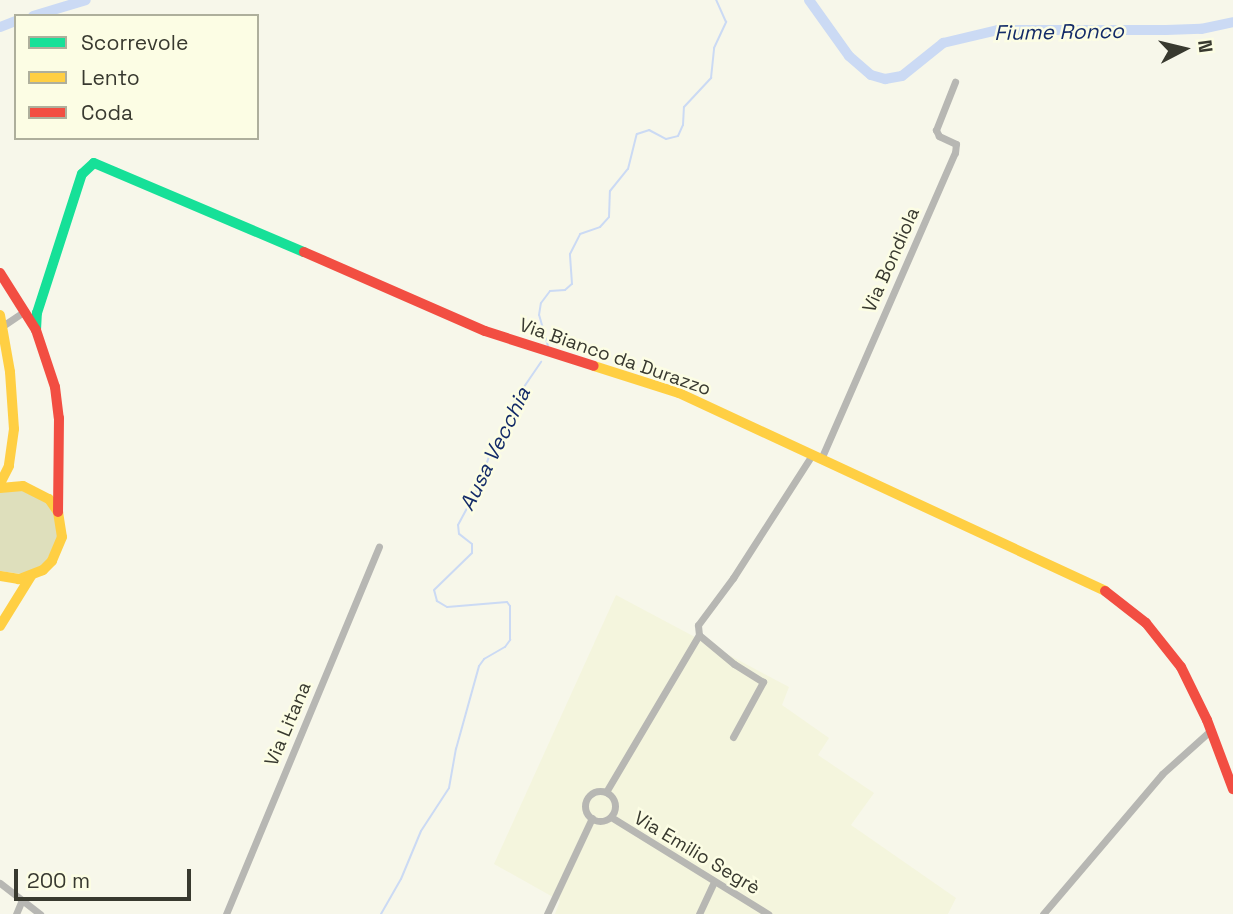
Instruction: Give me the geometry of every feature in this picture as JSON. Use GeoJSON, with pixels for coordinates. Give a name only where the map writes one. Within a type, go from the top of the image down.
{"type":"FeatureCollection","features":[{"type":"Feature","properties":{"kind":"street","name":"Via Bondiola"},"geometry":{"type":"LineString","coordinates":[[817,457],[955,153],[956,144],[939,136],[936,130],[955,82]]}},
{"type":"Feature","properties":{"kind":"street","name":"Via Bianco da Durazzo"},"geometry":{"type":"LineString","coordinates":[[36,330],[43,293],[82,174],[94,163],[102,164],[485,331],[679,393],[1105,591],[1146,623],[1181,667],[1233,789]]}},
{"type":"Feature","properties":{"kind":"street"},"geometry":{"type":"LineString","coordinates":[[0,273],[36,330],[52,374],[59,418],[58,512],[62,524],[59,550],[43,570],[19,579],[0,576]]}},
{"type":"Feature","properties":{"kind":"street"},"geometry":{"type":"LineString","coordinates":[[2,328],[22,307],[36,304],[43,293]]}},
{"type":"Feature","properties":{"kind":"street"},"geometry":{"type":"LineString","coordinates":[[0,315],[14,429],[9,466],[0,486],[23,486],[37,490],[58,512]]}},
{"type":"Feature","properties":{"kind":"street"},"geometry":{"type":"LineString","coordinates":[[606,792],[699,635],[700,622],[817,457]]}},
{"type":"Feature","properties":{"kind":"street","name":"Via Litana"},"geometry":{"type":"LineString","coordinates":[[226,914],[379,547]]}},
{"type":"Feature","properties":{"kind":"street"},"geometry":{"type":"LineString","coordinates":[[0,626],[31,576]]}},
{"type":"Feature","properties":{"kind":"street"},"geometry":{"type":"LineString","coordinates":[[699,635],[734,664],[763,682],[733,737]]}},
{"type":"Feature","properties":{"kind":"street"},"geometry":{"type":"LineString","coordinates":[[1043,914],[1162,774],[1210,730]]}},
{"type":"Feature","properties":{"kind":"street"},"geometry":{"type":"LineString","coordinates":[[597,791],[606,792],[615,804],[611,817],[600,821],[592,818],[585,807],[588,798],[597,791]]}},
{"type":"Feature","properties":{"kind":"street","name":"Via Emilio Segrè"},"geometry":{"type":"LineString","coordinates":[[611,817],[768,914]]}},
{"type":"Feature","properties":{"kind":"street"},"geometry":{"type":"LineString","coordinates":[[547,914],[592,818]]}},
{"type":"Feature","properties":{"kind":"street"},"geometry":{"type":"LineString","coordinates":[[699,914],[714,881]]}},
{"type":"Feature","properties":{"kind":"street"},"geometry":{"type":"LineString","coordinates":[[0,883],[40,914]]}},
{"type":"Feature","properties":{"kind":"street"},"geometry":{"type":"LineString","coordinates":[[16,914],[23,900]]}},
{"type":"Feature","properties":{"kind":"shaded area"},"geometry":{"type":"Polygon","coordinates":[[[23,490],[47,502],[54,514],[58,540],[45,563],[34,570],[21,574],[0,571],[0,492],[23,490]]]}},
{"type":"Feature","properties":{"kind":"shaded area"},"geometry":{"type":"Polygon","coordinates":[[[616,595],[789,687],[782,705],[829,738],[818,755],[874,793],[851,825],[956,898],[948,914],[555,914],[560,901],[494,864],[616,595]]]}},
{"type":"Feature","properties":{"kind":"waterway","name":"Fiume Ronco"},"geometry":{"type":"LineString","coordinates":[[40,14],[86,0]]}},
{"type":"Feature","properties":{"kind":"waterway","name":"Ausa Vecchia"},"geometry":{"type":"LineString","coordinates":[[548,346],[539,315],[541,303],[550,291],[565,290],[572,284],[570,254],[580,234],[600,227],[609,217],[610,191],[628,169],[637,134],[649,130],[666,139],[678,136],[683,125],[684,107],[711,78],[714,48],[726,22],[716,0]]}},
{"type":"Feature","properties":{"kind":"waterway","name":"Fiume Ronco"},"geometry":{"type":"LineString","coordinates":[[809,0],[849,56],[871,75],[885,79],[902,76],[943,43],[998,30],[1201,29],[1233,22]]}},
{"type":"Feature","properties":{"kind":"waterway","name":"Fiume Ronco"},"geometry":{"type":"LineString","coordinates":[[0,27],[14,22]]}},
{"type":"Feature","properties":{"kind":"waterway","name":"Ausa Vecchia"},"geometry":{"type":"LineString","coordinates":[[381,914],[401,879],[421,831],[449,788],[456,749],[479,666],[484,659],[505,647],[510,640],[510,606],[507,602],[447,607],[437,601],[434,590],[472,553],[472,544],[459,534],[458,525],[480,484],[489,457],[500,443],[513,403],[541,362]]}},
{"type":"Feature","properties":{"kind":"traffic: fast"},"geometry":{"type":"LineString","coordinates":[[36,330],[37,313],[82,174],[94,163],[304,252]]}},
{"type":"Feature","properties":{"kind":"traffic: slow"},"geometry":{"type":"LineString","coordinates":[[0,315],[10,372],[14,429],[9,466],[0,484]]}},
{"type":"Feature","properties":{"kind":"traffic: slow"},"geometry":{"type":"LineString","coordinates":[[594,366],[679,393],[1105,591]]}},
{"type":"Feature","properties":{"kind":"traffic: slow"},"geometry":{"type":"LineString","coordinates":[[0,488],[23,486],[49,499],[58,512],[62,537],[52,561],[43,570],[19,579],[0,576]]}},
{"type":"Feature","properties":{"kind":"traffic: slow"},"geometry":{"type":"LineString","coordinates":[[0,626],[31,576]]}},
{"type":"Feature","properties":{"kind":"traffic: jam"},"geometry":{"type":"LineString","coordinates":[[304,252],[485,331],[594,366]]}},
{"type":"Feature","properties":{"kind":"traffic: jam"},"geometry":{"type":"LineString","coordinates":[[0,273],[36,330],[55,387],[59,418],[58,512]]}},
{"type":"Feature","properties":{"kind":"traffic: jam"},"geometry":{"type":"LineString","coordinates":[[1105,591],[1146,623],[1181,667],[1207,720],[1233,789]]}}]}
